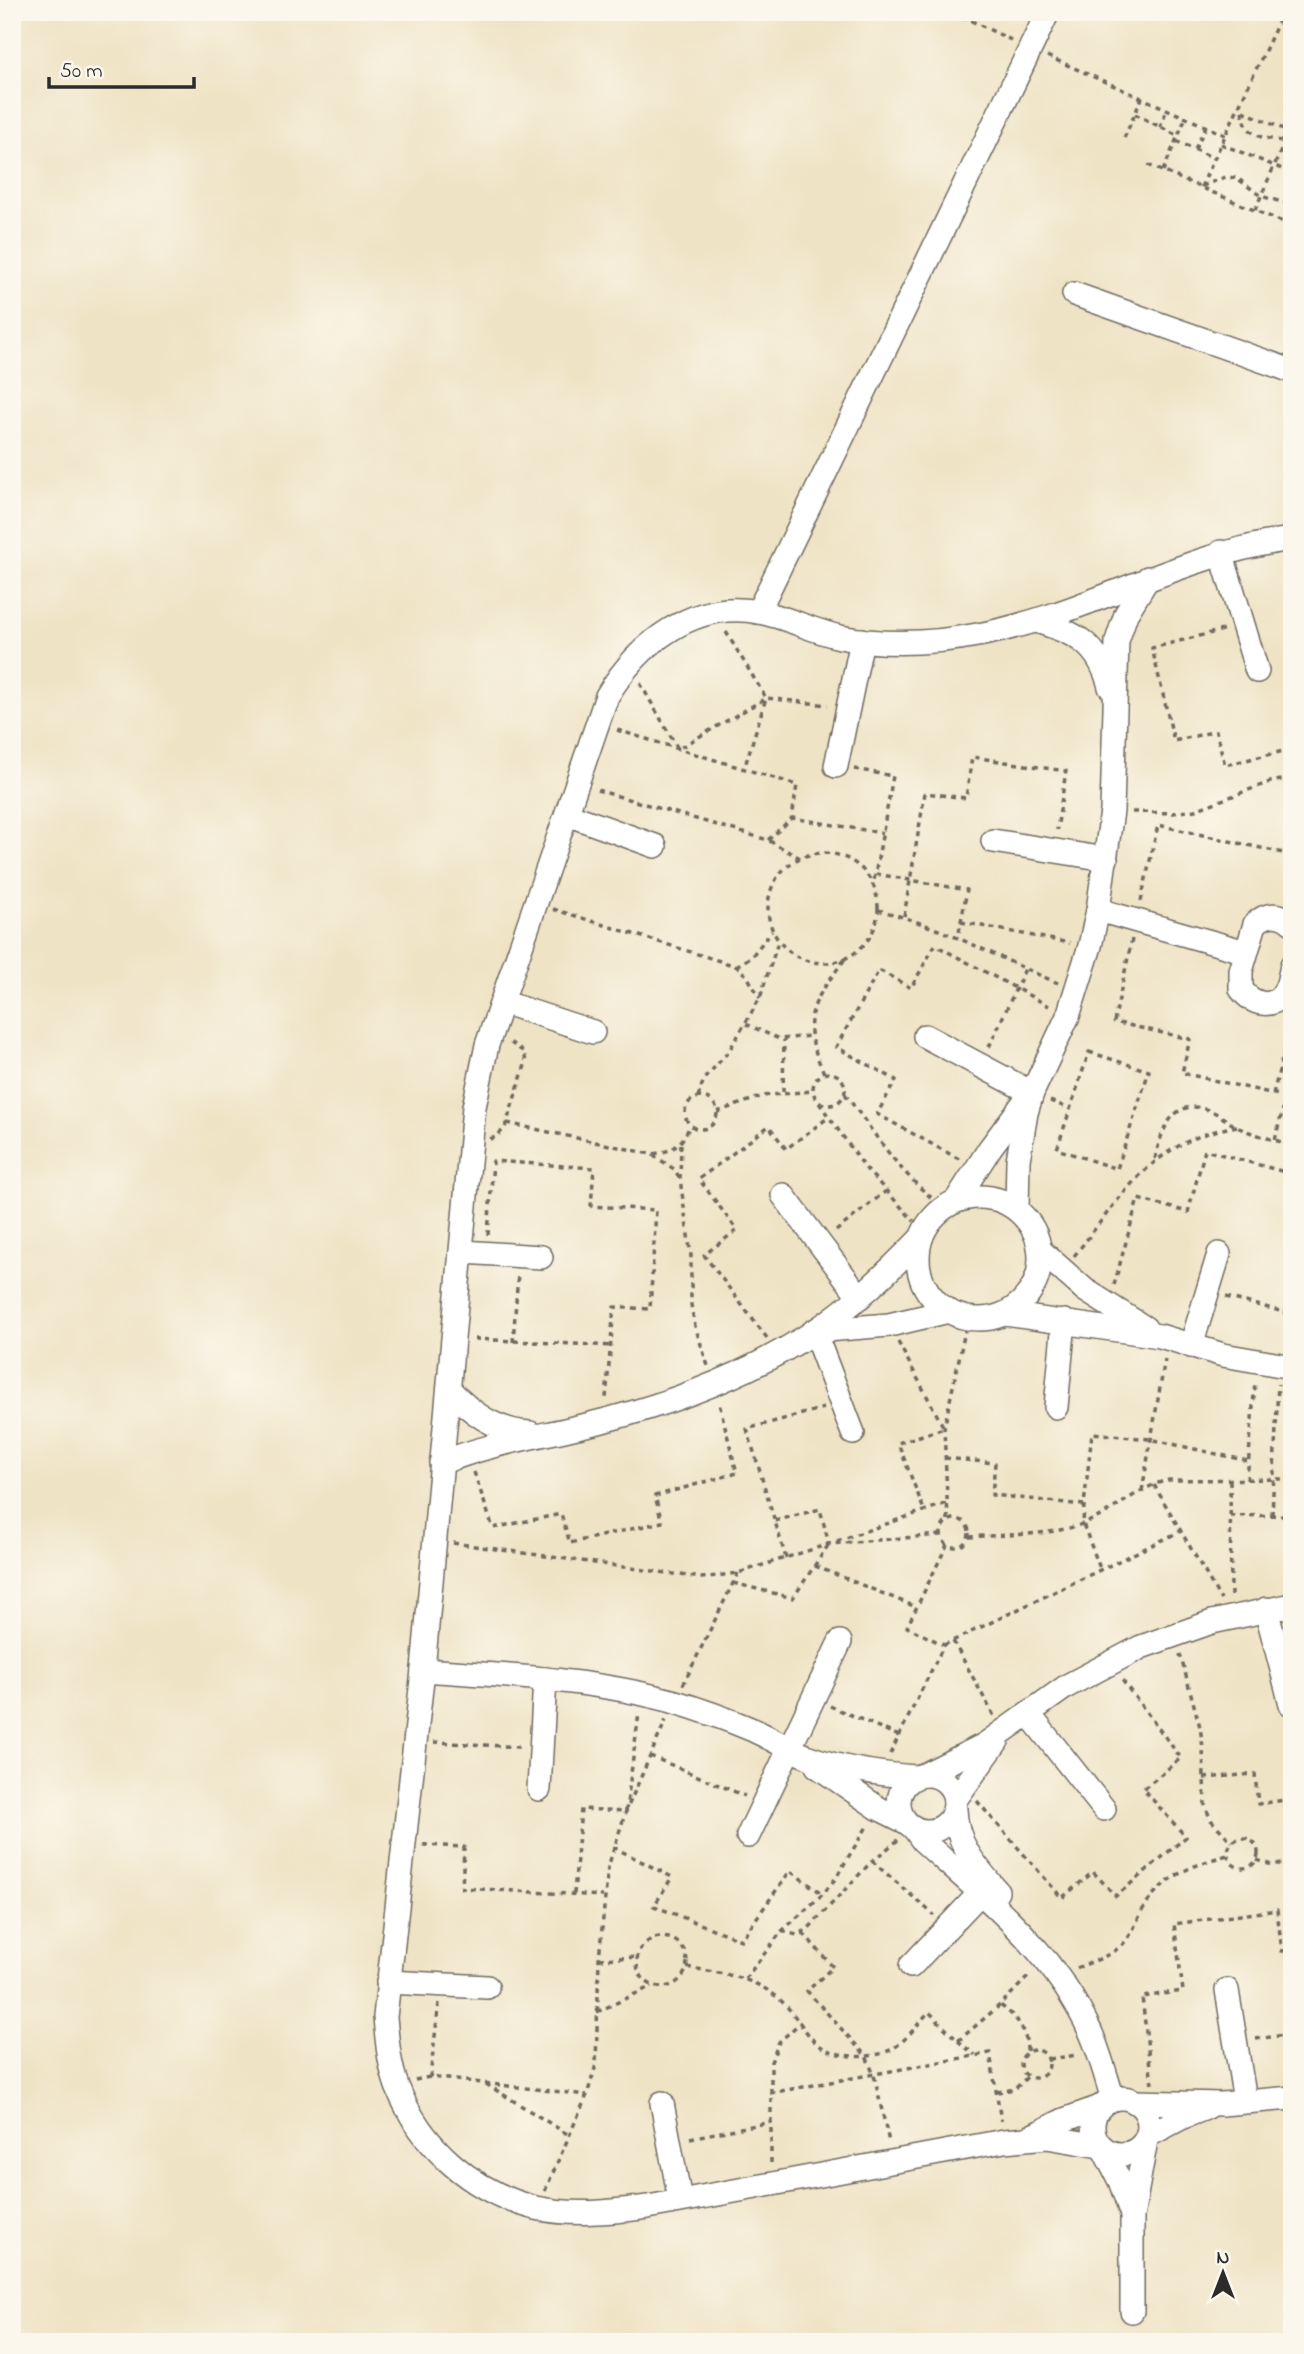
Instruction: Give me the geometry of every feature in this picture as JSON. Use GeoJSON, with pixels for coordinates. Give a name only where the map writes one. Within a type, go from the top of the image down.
{"type":"FeatureCollection","features":[{"type":"Feature","properties":{"kind":"street"},"geometry":{"type":"LineString","coordinates":[[758,611],[1048,12]]}},
{"type":"Feature","properties":{"kind":"street"},"geometry":{"type":"LineString","coordinates":[[1074,294],[1292,370]]}},
{"type":"Feature","properties":{"kind":"street"},"geometry":{"type":"LineString","coordinates":[[1233,2102],[1184,2117],[1147,2138],[1131,2153],[1111,2153],[1101,2147],[1065,2138],[1030,2138],[893,2160],[613,2212],[576,2212],[537,2208],[495,2193],[457,2171],[430,2143],[411,2115],[397,2084],[388,2051],[385,2017],[423,1670],[433,1540],[479,1076],[492,1029],[607,696],[629,663],[662,634],[687,621],[714,613],[758,611],[837,636],[862,640],[940,640],[982,634],[1036,621],[1221,552],[1292,539]]}},
{"type":"Feature","properties":{"kind":"street"},"geometry":{"type":"LineString","coordinates":[[1221,552],[1257,671]]}},
{"type":"Feature","properties":{"kind":"street"},"geometry":{"type":"LineString","coordinates":[[441,1463],[481,1448],[604,1421],[679,1397],[779,1353],[860,1297],[923,1235],[950,1204],[1032,1093],[1068,1016],[1090,946],[1106,859],[1112,811],[1117,710],[1116,654],[1119,634],[1126,614],[1148,578]]}},
{"type":"Feature","properties":{"kind":"street"},"geometry":{"type":"LineString","coordinates":[[1036,621],[1069,633],[1092,648],[1106,672],[1117,710]]}},
{"type":"Feature","properties":{"kind":"street"},"geometry":{"type":"LineString","coordinates":[[836,766],[862,640]]}},
{"type":"Feature","properties":{"kind":"street"},"geometry":{"type":"LineString","coordinates":[[567,814],[655,846]]}},
{"type":"Feature","properties":{"kind":"street"},"geometry":{"type":"LineString","coordinates":[[993,841],[1106,859]]}},
{"type":"Feature","properties":{"kind":"street"},"geometry":{"type":"LineString","coordinates":[[1098,910],[1246,952]]}},
{"type":"Feature","properties":{"kind":"street"},"geometry":{"type":"LineString","coordinates":[[1292,923],[1283,916],[1260,919],[1252,931],[1246,952],[1240,980],[1241,989],[1254,1002],[1272,1002],[1286,990],[1292,965]]}},
{"type":"Feature","properties":{"kind":"street"},"geometry":{"type":"LineString","coordinates":[[502,1002],[593,1032]]}},
{"type":"Feature","properties":{"kind":"street"},"geometry":{"type":"LineString","coordinates":[[925,1036],[1032,1093]]}},
{"type":"Feature","properties":{"kind":"street"},"geometry":{"type":"LineString","coordinates":[[1017,1209],[1018,1160],[1032,1093]]}},
{"type":"Feature","properties":{"kind":"street"},"geometry":{"type":"LineString","coordinates":[[783,1195],[860,1297]]}},
{"type":"Feature","properties":{"kind":"street"},"geometry":{"type":"LineString","coordinates":[[950,1204],[981,1196],[1006,1202],[1017,1209],[1033,1227],[1041,1251],[1038,1276],[1026,1298],[1005,1314]]}},
{"type":"Feature","properties":{"kind":"street"},"geometry":{"type":"LineString","coordinates":[[923,1235],[918,1262],[924,1285],[939,1304],[958,1314],[981,1319],[1005,1314],[1064,1321],[1173,1340],[1276,1365]]}},
{"type":"Feature","properties":{"kind":"street"},"geometry":{"type":"LineString","coordinates":[[1041,1251],[1109,1307],[1173,1340]]}},
{"type":"Feature","properties":{"kind":"street"},"geometry":{"type":"LineString","coordinates":[[463,1252],[530,1256]]}},
{"type":"Feature","properties":{"kind":"street"},"geometry":{"type":"LineString","coordinates":[[1173,1340],[1208,1292],[1219,1254]]}},
{"type":"Feature","properties":{"kind":"street"},"geometry":{"type":"LineString","coordinates":[[814,1331],[888,1325],[958,1314]]}},
{"type":"Feature","properties":{"kind":"street"},"geometry":{"type":"LineString","coordinates":[[1056,1407],[1064,1321]]}},
{"type":"Feature","properties":{"kind":"street"},"geometry":{"type":"LineString","coordinates":[[814,1331],[853,1433]]}},
{"type":"Feature","properties":{"kind":"street"},"geometry":{"type":"LineString","coordinates":[[449,1389],[463,1405],[501,1428],[543,1434]]}},
{"type":"Feature","properties":{"kind":"street"},"geometry":{"type":"LineString","coordinates":[[1125,2103],[1098,2052],[1081,2012],[1053,1967],[1018,1926],[923,1841],[901,1814],[899,1797],[902,1788],[1003,1733],[1028,1713],[1088,1674],[1141,1647],[1231,1616],[1292,1605]]}},
{"type":"Feature","properties":{"kind":"street"},"geometry":{"type":"LineString","coordinates":[[1266,1609],[1290,1704]]}},
{"type":"Feature","properties":{"kind":"street"},"geometry":{"type":"LineString","coordinates":[[748,1836],[764,1804],[797,1751],[813,1699],[841,1642]]}},
{"type":"Feature","properties":{"kind":"street"},"geometry":{"type":"LineString","coordinates":[[423,1670],[545,1679],[641,1693],[753,1730],[797,1751],[848,1768],[879,1774],[941,1778],[953,1791],[955,1821],[962,1845],[1003,1899],[1018,1926]]}},
{"type":"Feature","properties":{"kind":"street"},"geometry":{"type":"LineString","coordinates":[[539,1788],[545,1679]]}},
{"type":"Feature","properties":{"kind":"street"},"geometry":{"type":"LineString","coordinates":[[1028,1713],[1104,1809]]}},
{"type":"Feature","properties":{"kind":"street"},"geometry":{"type":"LineString","coordinates":[[797,1751],[878,1808],[921,1831],[938,1829],[951,1817],[955,1805],[1003,1733]]}},
{"type":"Feature","properties":{"kind":"street"},"geometry":{"type":"LineString","coordinates":[[911,1966],[981,1892]]}},
{"type":"Feature","properties":{"kind":"street"},"geometry":{"type":"LineString","coordinates":[[388,1982],[487,1987]]}},
{"type":"Feature","properties":{"kind":"street"},"geometry":{"type":"LineString","coordinates":[[1227,1990],[1235,2042],[1233,2102]]}},
{"type":"Feature","properties":{"kind":"street"},"geometry":{"type":"LineString","coordinates":[[1030,2138],[1064,2120],[1125,2103],[1233,2102],[1292,2098]]}},
{"type":"Feature","properties":{"kind":"street"},"geometry":{"type":"LineString","coordinates":[[662,2103],[680,2200]]}},
{"type":"Feature","properties":{"kind":"street"},"geometry":{"type":"LineString","coordinates":[[1132,2217],[1120,2181],[1093,2131],[1095,2114],[1125,2103],[1143,2108],[1149,2127],[1132,2217],[1132,2311]]}},
{"type":"Feature","properties":{"kind":"path"},"geometry":{"type":"LineString","coordinates":[[953,12],[1225,135]]}},
{"type":"Feature","properties":{"kind":"path"},"geometry":{"type":"LineString","coordinates":[[1200,187],[1240,110],[1283,12]]}},
{"type":"Feature","properties":{"kind":"path"},"geometry":{"type":"LineString","coordinates":[[1124,138],[1142,98]]}},
{"type":"Feature","properties":{"kind":"path"},"geometry":{"type":"LineString","coordinates":[[1160,127],[1168,109]]}},
{"type":"Feature","properties":{"kind":"path"},"geometry":{"type":"LineString","coordinates":[[1240,110],[1291,133],[1255,210]]}},
{"type":"Feature","properties":{"kind":"path"},"geometry":{"type":"LineString","coordinates":[[1240,110],[1251,132],[1292,145]]}},
{"type":"Feature","properties":{"kind":"path"},"geometry":{"type":"LineString","coordinates":[[1135,114],[1214,158]]}},
{"type":"Feature","properties":{"kind":"path"},"geometry":{"type":"LineString","coordinates":[[1163,171],[1186,117]]}},
{"type":"Feature","properties":{"kind":"path"},"geometry":{"type":"LineString","coordinates":[[1195,149],[1206,126]]}},
{"type":"Feature","properties":{"kind":"path"},"geometry":{"type":"LineString","coordinates":[[1221,144],[1292,173]]}},
{"type":"Feature","properties":{"kind":"path"},"geometry":{"type":"LineString","coordinates":[[1148,165],[1292,226]]}},
{"type":"Feature","properties":{"kind":"path"},"geometry":{"type":"LineString","coordinates":[[1200,187],[1226,177],[1237,178],[1261,196],[1292,205]]}},
{"type":"Feature","properties":{"kind":"path"},"geometry":{"type":"LineString","coordinates":[[714,613],[766,698],[744,769]]}},
{"type":"Feature","properties":{"kind":"path"},"geometry":{"type":"LineString","coordinates":[[1242,625],[1152,648],[1174,741],[1216,731],[1224,765],[1292,750]]}},
{"type":"Feature","properties":{"kind":"path"},"geometry":{"type":"LineString","coordinates":[[629,663],[678,749]]}},
{"type":"Feature","properties":{"kind":"path"},"geometry":{"type":"LineString","coordinates":[[678,749],[766,698],[848,708]]}},
{"type":"Feature","properties":{"kind":"path"},"geometry":{"type":"LineString","coordinates":[[596,724],[797,785],[792,818],[768,840]]}},
{"type":"Feature","properties":{"kind":"path"},"geometry":{"type":"LineString","coordinates":[[904,916],[925,793],[966,798],[972,757],[1066,771],[1054,851]]}},
{"type":"Feature","properties":{"kind":"path"},"geometry":{"type":"LineString","coordinates":[[836,766],[893,776],[873,886]]}},
{"type":"Feature","properties":{"kind":"path"},"geometry":{"type":"LineString","coordinates":[[1112,811],[1173,813],[1195,810],[1270,782],[1292,778]]}},
{"type":"Feature","properties":{"kind":"path"},"geometry":{"type":"LineString","coordinates":[[577,784],[768,840],[800,858]]}},
{"type":"Feature","properties":{"kind":"path"},"geometry":{"type":"LineString","coordinates":[[792,818],[882,833]]}},
{"type":"Feature","properties":{"kind":"path"},"geometry":{"type":"LineString","coordinates":[[1275,1140],[1289,1097],[1182,1073],[1190,1039],[1114,1022],[1158,825],[1292,855]]}},
{"type":"Feature","properties":{"kind":"path"},"geometry":{"type":"LineString","coordinates":[[824,853],[848,859],[859,866],[873,886],[878,910],[872,934],[856,953],[845,959],[834,963],[809,962],[797,958],[778,942],[772,931],[767,907],[773,883],[780,873],[800,858],[824,853]]}},
{"type":"Feature","properties":{"kind":"path"},"geometry":{"type":"LineString","coordinates":[[876,874],[967,890],[958,937]]}},
{"type":"Feature","properties":{"kind":"path"},"geometry":{"type":"LineString","coordinates":[[536,904],[736,966],[747,976],[760,998]]}},
{"type":"Feature","properties":{"kind":"path"},"geometry":{"type":"LineString","coordinates":[[878,910],[904,916],[958,937],[1076,990]]}},
{"type":"Feature","properties":{"kind":"path"},"geometry":{"type":"LineString","coordinates":[[961,922],[1090,946]]}},
{"type":"Feature","properties":{"kind":"path"},"geometry":{"type":"LineString","coordinates":[[736,966],[751,957],[772,931]]}},
{"type":"Feature","properties":{"kind":"path"},"geometry":{"type":"LineString","coordinates":[[698,1097],[711,1100],[718,1112],[709,1128],[696,1129],[690,1126],[686,1121],[685,1108],[698,1097],[704,1079],[723,1058],[746,1024],[760,998],[778,942]]}},
{"type":"Feature","properties":{"kind":"path"},"geometry":{"type":"LineString","coordinates":[[824,1073],[810,1035],[814,1005],[845,959]]}},
{"type":"Feature","properties":{"kind":"path"},"geometry":{"type":"LineString","coordinates":[[981,1066],[1025,969]]}},
{"type":"Feature","properties":{"kind":"path"},"geometry":{"type":"LineString","coordinates":[[1273,1094],[1292,1021]]}},
{"type":"Feature","properties":{"kind":"path"},"geometry":{"type":"LineString","coordinates":[[746,1024],[784,1040],[810,1035]]}},
{"type":"Feature","properties":{"kind":"path"},"geometry":{"type":"LineString","coordinates":[[472,1140],[496,1137],[505,1128],[526,1062],[526,1056],[520,1048],[492,1029]]}},
{"type":"Feature","properties":{"kind":"path"},"geometry":{"type":"LineString","coordinates":[[783,1092],[784,1040]]}},
{"type":"Feature","properties":{"kind":"path"},"geometry":{"type":"LineString","coordinates":[[1089,1052],[1149,1072],[1117,1169],[1057,1149],[1070,1109],[1089,1052]]}},
{"type":"Feature","properties":{"kind":"path"},"geometry":{"type":"LineString","coordinates":[[819,1103],[831,1106],[842,1099],[845,1087],[840,1077],[824,1073],[815,1080],[812,1091],[819,1103],[850,1148],[923,1235]]}},
{"type":"Feature","properties":{"kind":"path"},"geometry":{"type":"LineString","coordinates":[[718,1112],[753,1098],[783,1092],[812,1091]]}},
{"type":"Feature","properties":{"kind":"path"},"geometry":{"type":"LineString","coordinates":[[845,1094],[895,1164],[915,1185],[950,1204]]}},
{"type":"Feature","properties":{"kind":"path"},"geometry":{"type":"LineString","coordinates":[[1154,1161],[1163,1128],[1177,1113],[1197,1107],[1208,1109],[1237,1126],[1292,1145]]}},
{"type":"Feature","properties":{"kind":"path"},"geometry":{"type":"LineString","coordinates":[[779,1353],[704,1255],[737,1230],[699,1179],[769,1126],[786,1149],[829,1117]]}},
{"type":"Feature","properties":{"kind":"path"},"geometry":{"type":"LineString","coordinates":[[507,1123],[652,1154],[662,1153],[681,1144]]}},
{"type":"Feature","properties":{"kind":"path"},"geometry":{"type":"LineString","coordinates":[[652,1154],[674,1169],[680,1179],[681,1144],[690,1126]]}},
{"type":"Feature","properties":{"kind":"path"},"geometry":{"type":"LineString","coordinates":[[1063,1271],[1125,1191],[1154,1161],[1172,1147],[1193,1137],[1237,1126]]}},
{"type":"Feature","properties":{"kind":"path"},"geometry":{"type":"LineString","coordinates":[[1109,1307],[1138,1199],[1188,1212],[1205,1150],[1292,1174]]}},
{"type":"Feature","properties":{"kind":"path"},"geometry":{"type":"LineString","coordinates":[[487,1253],[493,1161],[594,1168],[591,1206],[656,1210],[650,1309],[614,1307],[604,1421]]}},
{"type":"Feature","properties":{"kind":"path"},"geometry":{"type":"LineString","coordinates":[[818,1244],[886,1191]]}},
{"type":"Feature","properties":{"kind":"path"},"geometry":{"type":"LineString","coordinates":[[1292,1211],[1289,1223],[1292,1224]]}},
{"type":"Feature","properties":{"kind":"path"},"geometry":{"type":"LineString","coordinates":[[513,1342],[530,1256]]}},
{"type":"Feature","properties":{"kind":"path"},"geometry":{"type":"LineString","coordinates":[[1208,1292],[1292,1314]]}},
{"type":"Feature","properties":{"kind":"path"},"geometry":{"type":"LineString","coordinates":[[948,1520],[944,1428],[958,1314]]}},
{"type":"Feature","properties":{"kind":"path"},"geometry":{"type":"LineString","coordinates":[[888,1325],[944,1428]]}},
{"type":"Feature","properties":{"kind":"path"},"geometry":{"type":"LineString","coordinates":[[454,1338],[611,1346]]}},
{"type":"Feature","properties":{"kind":"path"},"geometry":{"type":"LineString","coordinates":[[1142,1491],[1150,1439],[1173,1340]]}},
{"type":"Feature","properties":{"kind":"path"},"geometry":{"type":"LineString","coordinates":[[1247,1480],[1248,1461],[1276,1365]]}},
{"type":"Feature","properties":{"kind":"path"},"geometry":{"type":"LineString","coordinates":[[1272,1515],[1276,1365]]}},
{"type":"Feature","properties":{"kind":"path"},"geometry":{"type":"LineString","coordinates":[[786,1558],[747,1429],[842,1403]]}},
{"type":"Feature","properties":{"kind":"path"},"geometry":{"type":"LineString","coordinates":[[924,1510],[898,1443],[944,1428]]}},
{"type":"Feature","properties":{"kind":"path"},"geometry":{"type":"LineString","coordinates":[[1101,1571],[1083,1524],[1092,1433],[1150,1439],[1248,1461]]}},
{"type":"Feature","properties":{"kind":"path"},"geometry":{"type":"LineString","coordinates":[[945,1458],[995,1463],[992,1494],[1084,1505]]}},
{"type":"Feature","properties":{"kind":"path"},"geometry":{"type":"LineString","coordinates":[[969,1536],[966,1524],[961,1520],[948,1520],[943,1523],[940,1535],[947,1545],[952,1547],[962,1545],[969,1536],[1048,1531],[1083,1524],[1113,1510],[1142,1491],[1169,1480],[1292,1479]]}},
{"type":"Feature","properties":{"kind":"path"},"geometry":{"type":"LineString","coordinates":[[1230,1481],[1231,1616]]}},
{"type":"Feature","properties":{"kind":"path"},"geometry":{"type":"LineString","coordinates":[[1154,1485],[1231,1616]]}},
{"type":"Feature","properties":{"kind":"path"},"geometry":{"type":"LineString","coordinates":[[433,1540],[692,1577],[738,1573],[947,1503]]}},
{"type":"Feature","properties":{"kind":"path"},"geometry":{"type":"LineString","coordinates":[[733,1583],[793,1598],[829,1544],[820,1509],[775,1521]]}},
{"type":"Feature","properties":{"kind":"path"},"geometry":{"type":"LineString","coordinates":[[1230,1516],[1292,1515]]}},
{"type":"Feature","properties":{"kind":"path"},"geometry":{"type":"LineString","coordinates":[[879,1774],[944,1645],[1181,1531]]}},
{"type":"Feature","properties":{"kind":"path"},"geometry":{"type":"LineString","coordinates":[[829,1544],[940,1535]]}},
{"type":"Feature","properties":{"kind":"path"},"geometry":{"type":"LineString","coordinates":[[944,1645],[907,1628],[947,1545]]}},
{"type":"Feature","properties":{"kind":"path"},"geometry":{"type":"LineString","coordinates":[[815,1566],[916,1607]]}},
{"type":"Feature","properties":{"kind":"path"},"geometry":{"type":"LineString","coordinates":[[537,2208],[587,2095],[596,2065],[603,1896],[613,1847],[674,1702],[738,1573]]}},
{"type":"Feature","properties":{"kind":"path"},"geometry":{"type":"LineString","coordinates":[[1175,1634],[1200,1727],[1205,1806],[1211,1820],[1231,1842]]}},
{"type":"Feature","properties":{"kind":"path"},"geometry":{"type":"LineString","coordinates":[[953,1641],[1003,1733]]}},
{"type":"Feature","properties":{"kind":"path"},"geometry":{"type":"LineString","coordinates":[[626,1811],[641,1693]]}},
{"type":"Feature","properties":{"kind":"path"},"geometry":{"type":"LineString","coordinates":[[813,1699],[899,1736]]}},
{"type":"Feature","properties":{"kind":"path"},"geometry":{"type":"LineString","coordinates":[[433,1742],[541,1749]]}},
{"type":"Feature","properties":{"kind":"path"},"geometry":{"type":"LineString","coordinates":[[650,1756],[764,1804]]}},
{"type":"Feature","properties":{"kind":"path"},"geometry":{"type":"LineString","coordinates":[[1204,1778],[1255,1774],[1258,1804],[1292,1799]]}},
{"type":"Feature","properties":{"kind":"path"},"geometry":{"type":"LineString","coordinates":[[746,1979],[782,1931],[823,1894],[835,1879],[878,1808]]}},
{"type":"Feature","properties":{"kind":"path"},"geometry":{"type":"LineString","coordinates":[[573,1894],[581,1810],[626,1811]]}},
{"type":"Feature","properties":{"kind":"path"},"geometry":{"type":"LineString","coordinates":[[782,1931],[797,1935],[803,1933],[909,1824]]}},
{"type":"Feature","properties":{"kind":"path"},"geometry":{"type":"LineString","coordinates":[[426,1832],[425,1845],[464,1847],[462,1888],[603,1896]]}},
{"type":"Feature","properties":{"kind":"path"},"geometry":{"type":"LineString","coordinates":[[1243,1837],[1250,1838],[1258,1848],[1257,1860],[1247,1868],[1240,1868],[1230,1861],[1228,1855],[1231,1842],[1243,1837]]}},
{"type":"Feature","properties":{"kind":"path"},"geometry":{"type":"LineString","coordinates":[[613,1847],[673,1877],[654,1906],[741,1940],[790,1871],[823,1894]]}},
{"type":"Feature","properties":{"kind":"path"},"geometry":{"type":"LineString","coordinates":[[958,2040],[1000,2005],[1053,1967],[1108,1955],[1121,1945],[1154,1894],[1179,1873],[1194,1865],[1228,1855]]}},
{"type":"Feature","properties":{"kind":"path"},"geometry":{"type":"LineString","coordinates":[[1257,1860],[1269,1864],[1292,1864]]}},
{"type":"Feature","properties":{"kind":"path"},"geometry":{"type":"LineString","coordinates":[[872,1861],[947,1928]]}},
{"type":"Feature","properties":{"kind":"path"},"geometry":{"type":"LineString","coordinates":[[1125,2103],[1142,1997],[1183,1991],[1174,1924],[1277,1910],[1282,1951],[1292,1950]]}},
{"type":"Feature","properties":{"kind":"path"},"geometry":{"type":"LineString","coordinates":[[803,1933],[833,1967],[807,1991],[866,2056],[874,2075],[893,2160]]}},
{"type":"Feature","properties":{"kind":"path"},"geometry":{"type":"LineString","coordinates":[[597,2012],[652,1986],[670,1987],[684,1976],[687,1967],[684,1950],[679,1943],[663,1937],[646,1942],[637,1957],[639,1974],[652,1986]]}},
{"type":"Feature","properties":{"kind":"path"},"geometry":{"type":"LineString","coordinates":[[599,1959],[637,1957]]}},
{"type":"Feature","properties":{"kind":"path"},"geometry":{"type":"LineString","coordinates":[[687,1967],[746,1979],[775,1996],[821,2047],[833,2052],[866,2056],[889,2051],[929,2012],[975,2056]]}},
{"type":"Feature","properties":{"kind":"path"},"geometry":{"type":"LineString","coordinates":[[441,1985],[430,2077],[587,2095]]}},
{"type":"Feature","properties":{"kind":"path"},"geometry":{"type":"LineString","coordinates":[[1000,2005],[1018,2021],[1024,2031],[1027,2052]]}},
{"type":"Feature","properties":{"kind":"path"},"geometry":{"type":"LineString","coordinates":[[772,2184],[771,2062],[779,2042],[801,2022]]}},
{"type":"Feature","properties":{"kind":"path"},"geometry":{"type":"LineString","coordinates":[[1235,2042],[1292,2034]]}},
{"type":"Feature","properties":{"kind":"path"},"geometry":{"type":"LineString","coordinates":[[1040,2050],[1049,2059],[1047,2072],[1034,2078],[1028,2077],[1020,2067],[1020,2061],[1027,2052],[1040,2050]]}},
{"type":"Feature","properties":{"kind":"path"},"geometry":{"type":"LineString","coordinates":[[1049,2059],[1098,2052]]}},
{"type":"Feature","properties":{"kind":"path"},"geometry":{"type":"LineString","coordinates":[[770,2093],[990,2053],[1004,2141]]}},
{"type":"Feature","properties":{"kind":"path"},"geometry":{"type":"LineString","coordinates":[[997,2092],[1015,2089],[1028,2077]]}},
{"type":"Feature","properties":{"kind":"path"},"geometry":{"type":"LineString","coordinates":[[485,2083],[569,2135]]}},
{"type":"Feature","properties":{"kind":"path"},"geometry":{"type":"LineString","coordinates":[[669,2142],[771,2122]]}}]}
